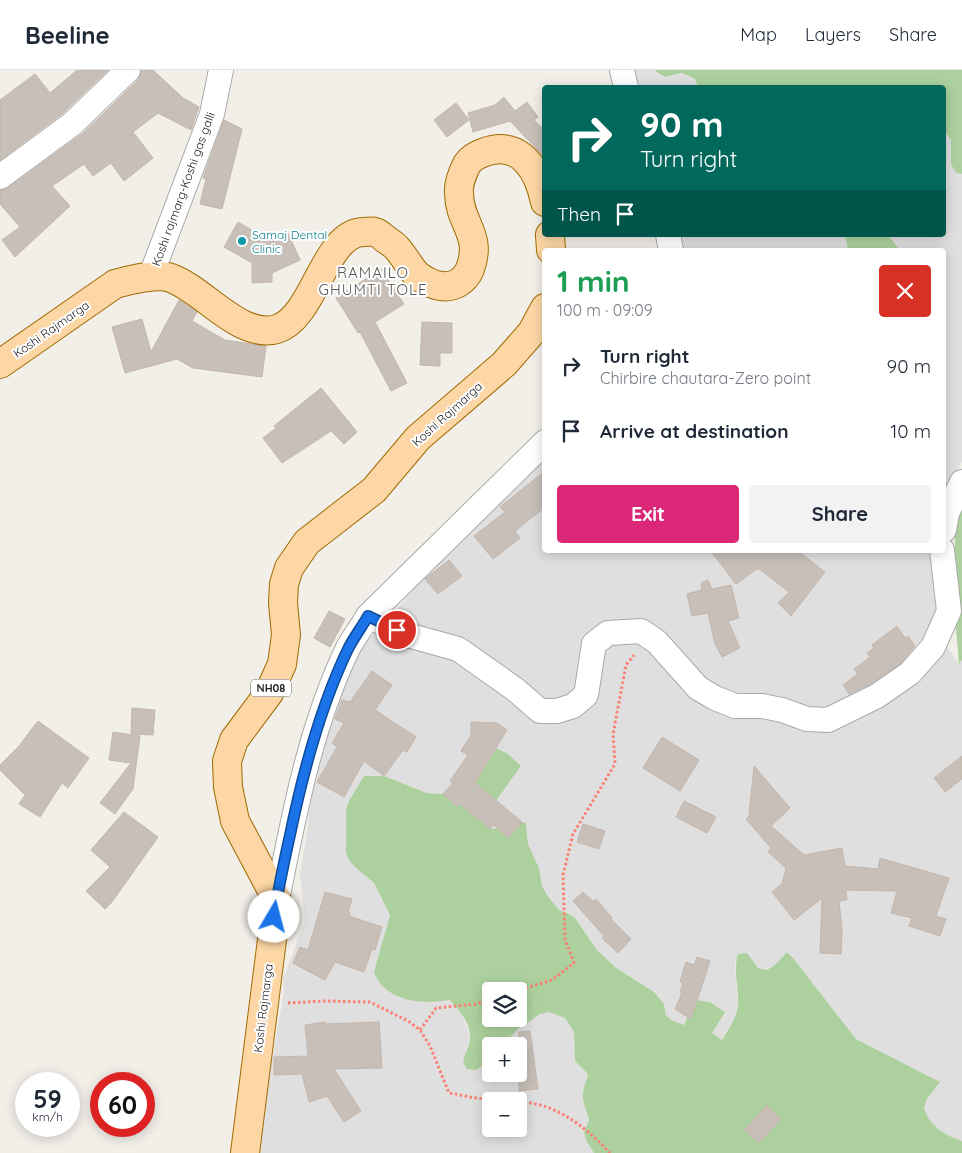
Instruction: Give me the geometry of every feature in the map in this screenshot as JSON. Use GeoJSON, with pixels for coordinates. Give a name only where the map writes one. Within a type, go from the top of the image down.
{"type":"FeatureCollection","features":[{"type":"Feature","properties":{"kind":"main road","name":"Koshi Rajmarga"},"geometry":{"type":"LineString","coordinates":[[0,364],[115,284],[133,279],[170,277],[193,290],[244,327],[263,330],[277,329],[292,320],[324,271],[332,253],[344,240],[357,232],[375,231],[396,246],[415,274],[426,282],[442,287],[458,283],[467,274],[474,259],[474,242],[463,214],[458,193],[462,175],[468,162],[479,154],[494,149],[513,151],[530,163],[542,186]]}},
{"type":"Feature","properties":{"kind":"main road","name":"Koshi Rajmarga"},"geometry":{"type":"LineString","coordinates":[[245,1153],[276,900],[235,821],[228,787],[227,760],[234,740],[269,692],[282,664],[286,635],[283,603],[284,584],[289,568],[307,542],[374,490],[418,438],[504,364],[532,332],[542,314]]}},
{"type":"Feature","properties":{"kind":"street"},"geometry":{"type":"LineString","coordinates":[[0,176],[72,124],[128,70]]}},
{"type":"Feature","properties":{"kind":"street","name":"Koshi rajmarg-Koshi gas galli"},"geometry":{"type":"LineString","coordinates":[[150,278],[212,114],[221,70]]}},
{"type":"Feature","properties":{"kind":"street"},"geometry":{"type":"LineString","coordinates":[[622,70],[625,85]]}},
{"type":"Feature","properties":{"kind":"street"},"geometry":{"type":"LineString","coordinates":[[276,900],[296,805],[328,696],[349,647],[368,616],[542,445]]}},
{"type":"Feature","properties":{"kind":"street"},"geometry":{"type":"LineString","coordinates":[[946,519],[962,482]]}},
{"type":"Feature","properties":{"kind":"street"},"geometry":{"type":"LineString","coordinates":[[368,616],[412,636],[458,649],[516,690],[540,710],[557,711],[572,706],[586,695],[594,644],[608,633],[641,631],[658,642],[698,688],[715,698],[735,706],[762,706],[782,710],[807,719],[828,720],[877,696],[893,685],[910,673],[933,647],[949,611],[942,553]]}},
{"type":"Feature","properties":{"kind":"path"},"geometry":{"type":"LineString","coordinates":[[527,988],[552,980],[574,964],[565,938],[563,875],[573,834],[615,764],[613,734],[626,665],[638,650],[641,631]]}},
{"type":"Feature","properties":{"kind":"path"},"geometry":{"type":"LineString","coordinates":[[264,1005],[323,1001],[370,1002],[408,1021],[420,1030],[430,1046],[449,1093],[475,1098],[518,1101],[551,1108],[572,1119],[594,1135],[610,1153]]}},
{"type":"Feature","properties":{"kind":"path"},"geometry":{"type":"LineString","coordinates":[[420,1030],[436,1008],[482,1002]]}},
{"type":"Feature","properties":{"kind":"shaded area"},"geometry":{"type":"Polygon","coordinates":[[[633,70],[655,70],[656,73],[665,77],[682,73],[695,79],[697,85],[635,85],[633,70]]]}},
{"type":"Feature","properties":{"kind":"shaded area"},"geometry":{"type":"Polygon","coordinates":[[[946,133],[951,140],[951,164],[956,172],[962,174],[962,461],[946,497],[946,248],[898,248],[890,237],[946,237],[946,133]]]}},
{"type":"Feature","properties":{"kind":"shaded area"},"geometry":{"type":"Polygon","coordinates":[[[682,237],[845,237],[848,248],[684,248],[682,237]]]}},
{"type":"Feature","properties":{"kind":"shaded area"},"geometry":{"type":"Polygon","coordinates":[[[542,456],[542,553],[934,553],[938,612],[937,634],[959,663],[962,660],[962,1141],[940,1132],[927,1117],[924,1107],[927,1099],[940,1082],[856,1039],[787,952],[775,965],[767,970],[758,968],[747,953],[735,963],[738,1006],[735,1018],[721,1040],[712,1034],[695,1000],[684,1025],[671,1020],[666,1015],[664,1004],[654,992],[615,967],[597,950],[575,918],[559,910],[547,895],[542,886],[539,868],[528,844],[526,823],[508,838],[490,829],[480,821],[485,766],[479,771],[464,800],[457,807],[443,794],[427,793],[384,776],[355,867],[374,883],[390,915],[374,973],[432,1003],[450,1000],[461,1013],[470,1038],[463,1062],[476,1070],[482,1066],[482,1082],[527,1082],[527,1037],[510,1037],[521,1027],[527,1027],[527,1023],[540,1014],[549,1011],[565,1018],[574,1032],[575,1061],[588,1074],[583,1091],[583,1100],[589,1120],[587,1142],[594,1153],[253,1153],[261,1102],[273,1054],[284,992],[283,979],[305,921],[300,874],[308,827],[311,789],[335,698],[361,648],[405,600],[421,576],[442,555],[468,536],[542,456]]]}},
{"type":"Feature","properties":{"kind":"green space"},"geometry":{"type":"Polygon","coordinates":[[[655,70],[962,70],[962,174],[956,173],[951,164],[951,140],[946,133],[946,85],[697,85],[695,79],[682,73],[665,77],[655,70]]]}},
{"type":"Feature","properties":{"kind":"green space"},"geometry":{"type":"Polygon","coordinates":[[[845,237],[890,237],[898,248],[848,248],[845,237]]]}},
{"type":"Feature","properties":{"kind":"green space"},"geometry":{"type":"Polygon","coordinates":[[[962,509],[962,660],[959,664],[955,617],[955,526],[962,509]]]}},
{"type":"Feature","properties":{"kind":"green space"},"geometry":{"type":"Polygon","coordinates":[[[496,748],[508,754],[521,766],[481,821],[490,829],[498,828],[508,838],[522,822],[526,823],[528,844],[539,868],[542,886],[547,895],[559,910],[575,918],[597,950],[615,967],[654,992],[664,1004],[666,1015],[671,1020],[684,1025],[695,1000],[710,1002],[725,1012],[712,1033],[722,1040],[732,1023],[738,1005],[736,967],[738,954],[747,953],[758,968],[767,970],[775,965],[787,952],[856,1039],[940,1082],[927,1099],[924,1107],[926,1114],[938,1129],[962,1141],[962,1153],[594,1153],[584,1133],[589,1120],[583,1100],[583,1091],[588,1074],[575,1061],[574,1032],[565,1018],[549,1012],[540,1014],[527,1023],[527,982],[482,982],[482,1027],[521,1027],[510,1037],[482,1037],[482,1066],[476,1070],[467,1069],[463,1062],[470,1039],[469,1028],[461,1013],[450,1000],[428,1002],[406,999],[387,990],[379,982],[374,972],[390,915],[374,883],[349,860],[346,852],[346,810],[349,801],[364,776],[384,776],[427,793],[443,794],[457,807],[464,799],[479,771],[486,766],[496,748]]]}},
{"type":"Feature","properties":{"kind":"building"},"geometry":{"type":"Polygon","coordinates":[[[77,70],[108,70],[63,113],[0,160],[0,100],[35,74],[50,93],[77,70]]]}},
{"type":"Feature","properties":{"kind":"building"},"geometry":{"type":"Polygon","coordinates":[[[141,70],[153,70],[183,98],[199,107],[191,130],[158,113],[133,132],[153,158],[124,181],[111,163],[93,176],[84,164],[52,186],[70,206],[15,257],[2,240],[20,227],[0,204],[0,190],[8,188],[82,134],[138,80],[141,70]]]}},
{"type":"Feature","properties":{"kind":"building"},"geometry":{"type":"Polygon","coordinates":[[[504,97],[515,111],[527,102],[538,117],[534,120],[542,128],[542,155],[510,121],[473,132],[468,113],[495,105],[504,97]]]}},
{"type":"Feature","properties":{"kind":"building"},"geometry":{"type":"Polygon","coordinates":[[[456,103],[469,120],[447,137],[434,120],[456,103]]]}},
{"type":"Feature","properties":{"kind":"building"},"geometry":{"type":"Polygon","coordinates":[[[224,120],[242,129],[222,209],[200,204],[206,179],[203,178],[224,120]]]}},
{"type":"Feature","properties":{"kind":"building"},"geometry":{"type":"Polygon","coordinates":[[[238,222],[270,241],[288,233],[300,260],[272,273],[272,282],[252,283],[252,263],[224,247],[238,222]]]}},
{"type":"Feature","properties":{"kind":"building"},"geometry":{"type":"Polygon","coordinates":[[[381,269],[404,304],[375,322],[407,383],[391,391],[360,332],[358,333],[336,298],[381,269]]]}},
{"type":"Feature","properties":{"kind":"building"},"geometry":{"type":"Polygon","coordinates":[[[179,300],[197,312],[192,321],[225,340],[266,346],[262,377],[193,368],[177,359],[125,373],[112,327],[142,319],[151,352],[179,300]]]}},
{"type":"Feature","properties":{"kind":"building"},"geometry":{"type":"Polygon","coordinates":[[[422,322],[452,323],[452,353],[440,353],[440,366],[420,365],[422,322]]]}},
{"type":"Feature","properties":{"kind":"building"},"geometry":{"type":"Polygon","coordinates":[[[321,388],[357,432],[344,444],[331,431],[282,463],[263,438],[276,428],[274,426],[321,388]]]}},
{"type":"Feature","properties":{"kind":"building"},"geometry":{"type":"Polygon","coordinates":[[[542,473],[542,509],[515,531],[520,538],[493,559],[474,536],[505,512],[500,507],[542,473]]]}},
{"type":"Feature","properties":{"kind":"building"},"geometry":{"type":"Polygon","coordinates":[[[712,553],[801,553],[825,572],[791,616],[778,603],[789,592],[758,568],[736,584],[712,553]]]}},
{"type":"Feature","properties":{"kind":"building"},"geometry":{"type":"Polygon","coordinates":[[[449,560],[462,576],[438,594],[425,579],[449,560]]]}},
{"type":"Feature","properties":{"kind":"building"},"geometry":{"type":"Polygon","coordinates":[[[708,580],[712,589],[731,585],[739,618],[728,621],[740,648],[722,657],[715,644],[708,613],[692,616],[687,594],[702,590],[701,583],[708,580]]]}},
{"type":"Feature","properties":{"kind":"building"},"geometry":{"type":"Polygon","coordinates":[[[329,611],[345,619],[330,647],[314,638],[329,611]]]}},
{"type":"Feature","properties":{"kind":"building"},"geometry":{"type":"Polygon","coordinates":[[[897,626],[905,638],[908,636],[915,646],[901,663],[870,684],[849,694],[843,685],[858,674],[854,669],[870,657],[867,653],[874,648],[872,645],[897,626]]]}},
{"type":"Feature","properties":{"kind":"building"},"geometry":{"type":"Polygon","coordinates":[[[372,671],[392,685],[375,710],[416,737],[407,752],[403,750],[384,776],[364,761],[344,797],[317,782],[337,747],[332,743],[344,723],[335,719],[342,700],[350,702],[372,671]]]}},
{"type":"Feature","properties":{"kind":"building"},"geometry":{"type":"Polygon","coordinates":[[[132,708],[155,710],[153,735],[131,734],[132,708]]]}},
{"type":"Feature","properties":{"kind":"building"},"geometry":{"type":"Polygon","coordinates":[[[38,721],[89,758],[68,788],[62,783],[40,817],[19,804],[25,795],[0,770],[0,765],[19,746],[38,721]]]}},
{"type":"Feature","properties":{"kind":"building"},"geometry":{"type":"Polygon","coordinates":[[[471,722],[497,723],[507,730],[475,783],[522,822],[508,838],[494,825],[490,829],[460,804],[457,807],[443,794],[453,783],[450,781],[468,755],[461,751],[471,735],[471,722]]]}},
{"type":"Feature","properties":{"kind":"building"},"geometry":{"type":"Polygon","coordinates":[[[113,732],[140,736],[133,789],[115,814],[100,803],[131,763],[109,760],[113,732]]]}},
{"type":"Feature","properties":{"kind":"building"},"geometry":{"type":"Polygon","coordinates":[[[662,737],[699,760],[680,791],[643,768],[662,737]]]}},
{"type":"Feature","properties":{"kind":"building"},"geometry":{"type":"Polygon","coordinates":[[[962,756],[962,779],[945,792],[934,778],[962,756]]]}},
{"type":"Feature","properties":{"kind":"building"},"geometry":{"type":"Polygon","coordinates":[[[754,766],[790,808],[771,826],[804,855],[842,848],[845,866],[878,869],[880,858],[949,878],[936,916],[946,919],[940,936],[909,926],[912,918],[891,913],[897,891],[846,890],[847,900],[839,901],[842,931],[841,954],[820,953],[822,898],[794,920],[772,892],[782,884],[786,868],[768,852],[771,848],[746,819],[749,816],[754,766]]]}},
{"type":"Feature","properties":{"kind":"building"},"geometry":{"type":"Polygon","coordinates":[[[684,801],[716,817],[707,833],[676,817],[684,801]]]}},
{"type":"Feature","properties":{"kind":"building"},"geometry":{"type":"Polygon","coordinates":[[[124,812],[158,837],[105,909],[86,891],[110,867],[91,850],[124,812]]]}},
{"type":"Feature","properties":{"kind":"building"},"geometry":{"type":"Polygon","coordinates":[[[583,824],[605,831],[599,849],[577,842],[583,824]]]}},
{"type":"Feature","properties":{"kind":"building"},"geometry":{"type":"Polygon","coordinates":[[[325,892],[352,899],[348,913],[350,913],[349,916],[382,927],[375,950],[372,949],[364,972],[335,962],[325,980],[293,963],[300,947],[308,950],[325,892]]]}},
{"type":"Feature","properties":{"kind":"building"},"geometry":{"type":"Polygon","coordinates":[[[583,892],[593,901],[596,899],[611,919],[631,939],[618,953],[602,938],[604,936],[573,901],[583,892]]]}},
{"type":"Feature","properties":{"kind":"building"},"geometry":{"type":"Polygon","coordinates":[[[697,957],[710,961],[691,1019],[675,1009],[682,993],[680,992],[683,983],[680,982],[686,962],[694,965],[697,957]]]}},
{"type":"Feature","properties":{"kind":"building"},"geometry":{"type":"Polygon","coordinates":[[[325,1022],[325,1024],[379,1022],[382,1068],[334,1069],[361,1111],[344,1122],[327,1096],[309,1102],[302,1074],[274,1075],[274,1057],[308,1056],[305,1025],[325,1022]]]}},
{"type":"Feature","properties":{"kind":"building"},"geometry":{"type":"Polygon","coordinates":[[[530,1031],[538,1089],[519,1091],[519,1082],[527,1082],[527,1037],[519,1037],[519,1032],[530,1031]]]}},
{"type":"Feature","properties":{"kind":"building"},"geometry":{"type":"Polygon","coordinates":[[[767,1105],[781,1119],[759,1143],[744,1130],[767,1105]]]}},
{"type":"Feature","properties":{"kind":"place","name":"Samaj Dental Clinic"},"geometry":{"type":"Point","coordinates":[242,241]}},
{"type":"Feature","properties":{"kind":"district","name":"RAMAILO GHUMTI TOLE"},"geometry":{"type":"Point","coordinates":[373,280]}},
{"type":"Feature","properties":{"kind":"route"},"geometry":{"type":"LineString","coordinates":[[274,917],[296,805],[328,696],[349,647],[368,616],[397,630]]}}]}
